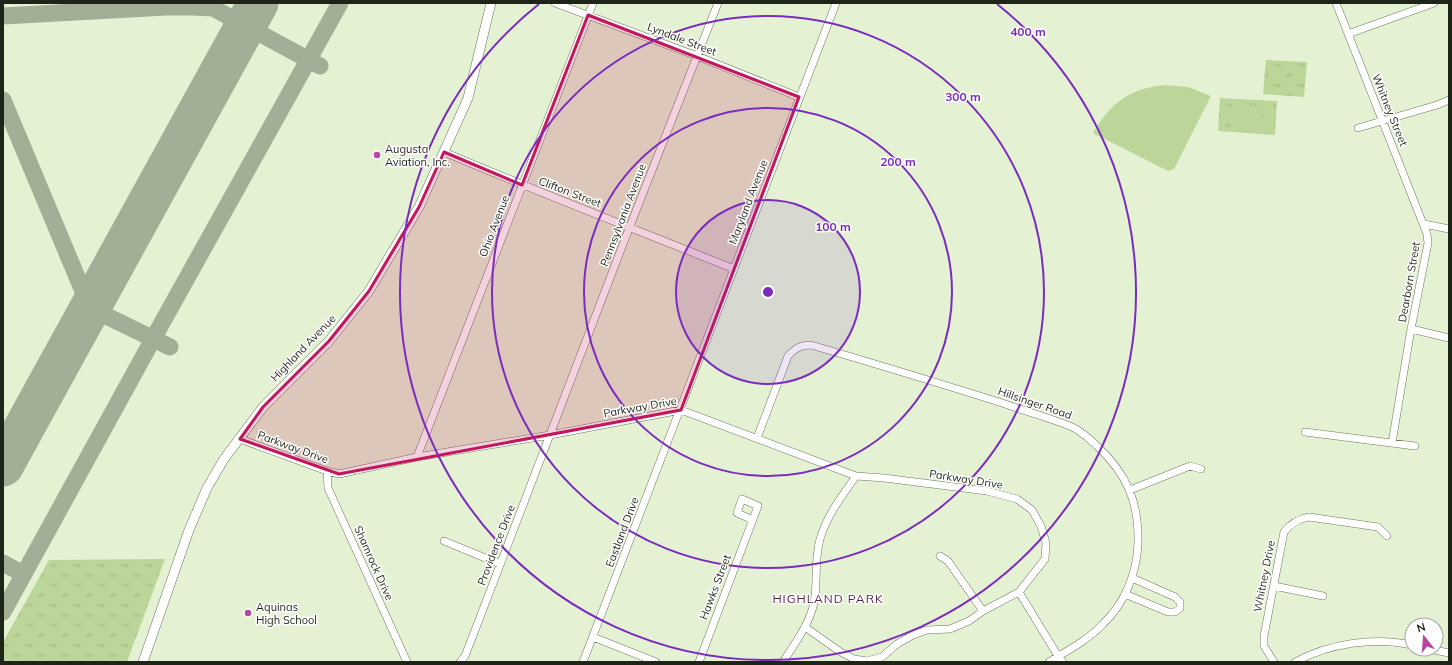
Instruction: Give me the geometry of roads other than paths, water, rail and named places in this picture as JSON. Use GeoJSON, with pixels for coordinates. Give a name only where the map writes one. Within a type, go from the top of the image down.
{"type":"FeatureCollection","features":[{"type":"Feature","properties":{"kind":"main road","name":"Highland Avenue"},"geometry":{"type":"LineString","coordinates":[[143,662],[189,530],[207,488],[224,459],[263,407],[329,341],[369,291],[419,207],[468,98],[491,3]]}},
{"type":"Feature","properties":{"kind":"street","name":"Lyndale Street"},"geometry":{"type":"LineString","coordinates":[[555,3],[588,14],[697,56],[799,98]]}},
{"type":"Feature","properties":{"kind":"street","name":"Ohio Avenue"},"geometry":{"type":"LineString","coordinates":[[417,457],[593,3]]}},
{"type":"Feature","properties":{"kind":"street","name":"Pennsylvania Avenue"},"geometry":{"type":"LineString","coordinates":[[550,435],[718,3]]}},
{"type":"Feature","properties":{"kind":"street","name":"Maryland Avenue"},"geometry":{"type":"LineString","coordinates":[[681,410],[836,3]]}},
{"type":"Feature","properties":{"kind":"street","name":"Whitney Street"},"geometry":{"type":"LineString","coordinates":[[1336,3],[1382,122],[1424,224]]}},
{"type":"Feature","properties":{"kind":"street"},"geometry":{"type":"LineString","coordinates":[[1348,34],[1434,3]]}},
{"type":"Feature","properties":{"kind":"street"},"geometry":{"type":"LineString","coordinates":[[1358,128],[1437,106],[1449,100]]}},
{"type":"Feature","properties":{"kind":"street","name":"Clifton Street"},"geometry":{"type":"LineString","coordinates":[[444,152],[522,185],[630,226],[734,269]]}},
{"type":"Feature","properties":{"kind":"street"},"geometry":{"type":"LineString","coordinates":[[1424,224],[1449,229]]}},
{"type":"Feature","properties":{"kind":"street","name":"Dearborn Street"},"geometry":{"type":"LineString","coordinates":[[1424,224],[1428,243],[1411,329],[1449,338]]}},
{"type":"Feature","properties":{"kind":"street"},"geometry":{"type":"LineString","coordinates":[[1392,443],[1411,329]]}},
{"type":"Feature","properties":{"kind":"street","name":"Hillsinger Road"},"geometry":{"type":"LineString","coordinates":[[757,438],[788,356],[797,347],[804,345],[811,345],[922,378],[1076,429],[1089,439],[1117,467],[1130,490],[1138,522],[1137,560],[1132,578],[1125,594],[1116,609],[1103,625],[1061,659],[1049,662]]}},
{"type":"Feature","properties":{"kind":"street","name":"Parkway Drive"},"geometry":{"type":"LineString","coordinates":[[240,439],[339,474],[417,457],[550,435],[681,410],[856,476],[987,491],[1017,499],[1032,510],[1041,526],[1046,543],[1045,559],[1019,592]]}},
{"type":"Feature","properties":{"kind":"street","name":"Eastland Drive"},"geometry":{"type":"LineString","coordinates":[[583,662],[681,410]]}},
{"type":"Feature","properties":{"kind":"street"},"geometry":{"type":"LineString","coordinates":[[1305,432],[1415,446]]}},
{"type":"Feature","properties":{"kind":"street","name":"Providence Drive"},"geometry":{"type":"LineString","coordinates":[[460,662],[465,656],[550,435]]}},
{"type":"Feature","properties":{"kind":"street"},"geometry":{"type":"LineString","coordinates":[[1130,490],[1190,466],[1202,469]]}},
{"type":"Feature","properties":{"kind":"street","name":"Shamrock Drive"},"geometry":{"type":"LineString","coordinates":[[327,471],[328,488],[407,662]]}},
{"type":"Feature","properties":{"kind":"street"},"geometry":{"type":"LineString","coordinates":[[783,662],[806,627],[814,604],[816,588],[816,560],[820,539],[828,518],[839,499],[856,476]]}},
{"type":"Feature","properties":{"kind":"street","name":"Whitney Drive"},"geometry":{"type":"LineString","coordinates":[[1274,662],[1264,646],[1264,636],[1284,532],[1291,524],[1301,518],[1310,517],[1378,527],[1387,536]]}},
{"type":"Feature","properties":{"kind":"street","name":"Hawks Street"},"geometry":{"type":"LineString","coordinates":[[699,662],[753,520]]}},
{"type":"Feature","properties":{"kind":"street"},"geometry":{"type":"LineString","coordinates":[[444,542],[500,564]]}},
{"type":"Feature","properties":{"kind":"street"},"geometry":{"type":"LineString","coordinates":[[940,556],[948,560],[983,611]]}},
{"type":"Feature","properties":{"kind":"street"},"geometry":{"type":"LineString","coordinates":[[1125,594],[1168,612],[1175,612],[1180,608],[1180,602],[1175,597],[1132,578]]}},
{"type":"Feature","properties":{"kind":"street"},"geometry":{"type":"LineString","coordinates":[[1274,586],[1323,596]]}},
{"type":"Feature","properties":{"kind":"street"},"geometry":{"type":"LineString","coordinates":[[806,627],[839,651],[854,659],[867,661],[882,657],[897,644],[913,635],[927,630],[950,629],[969,622],[983,611],[1019,592],[1061,659]]}},
{"type":"Feature","properties":{"kind":"street"},"geometry":{"type":"LineString","coordinates":[[593,637],[656,662]]}},
{"type":"Feature","properties":{"kind":"street"},"geometry":{"type":"LineString","coordinates":[[1295,662],[1308,655],[1341,645],[1368,642],[1404,643]]}},
{"type":"Feature","properties":{"kind":"place","name":"Augusta Aviation, Inc."},"geometry":{"type":"Point","coordinates":[377,155]}},
{"type":"Feature","properties":{"kind":"place","name":"Aquinas High School"},"geometry":{"type":"Point","coordinates":[248,613]}},
{"type":"Feature","properties":{"kind":"district","name":"HIGHLAND PARK"},"geometry":{"type":"Point","coordinates":[828,599]}}]}
